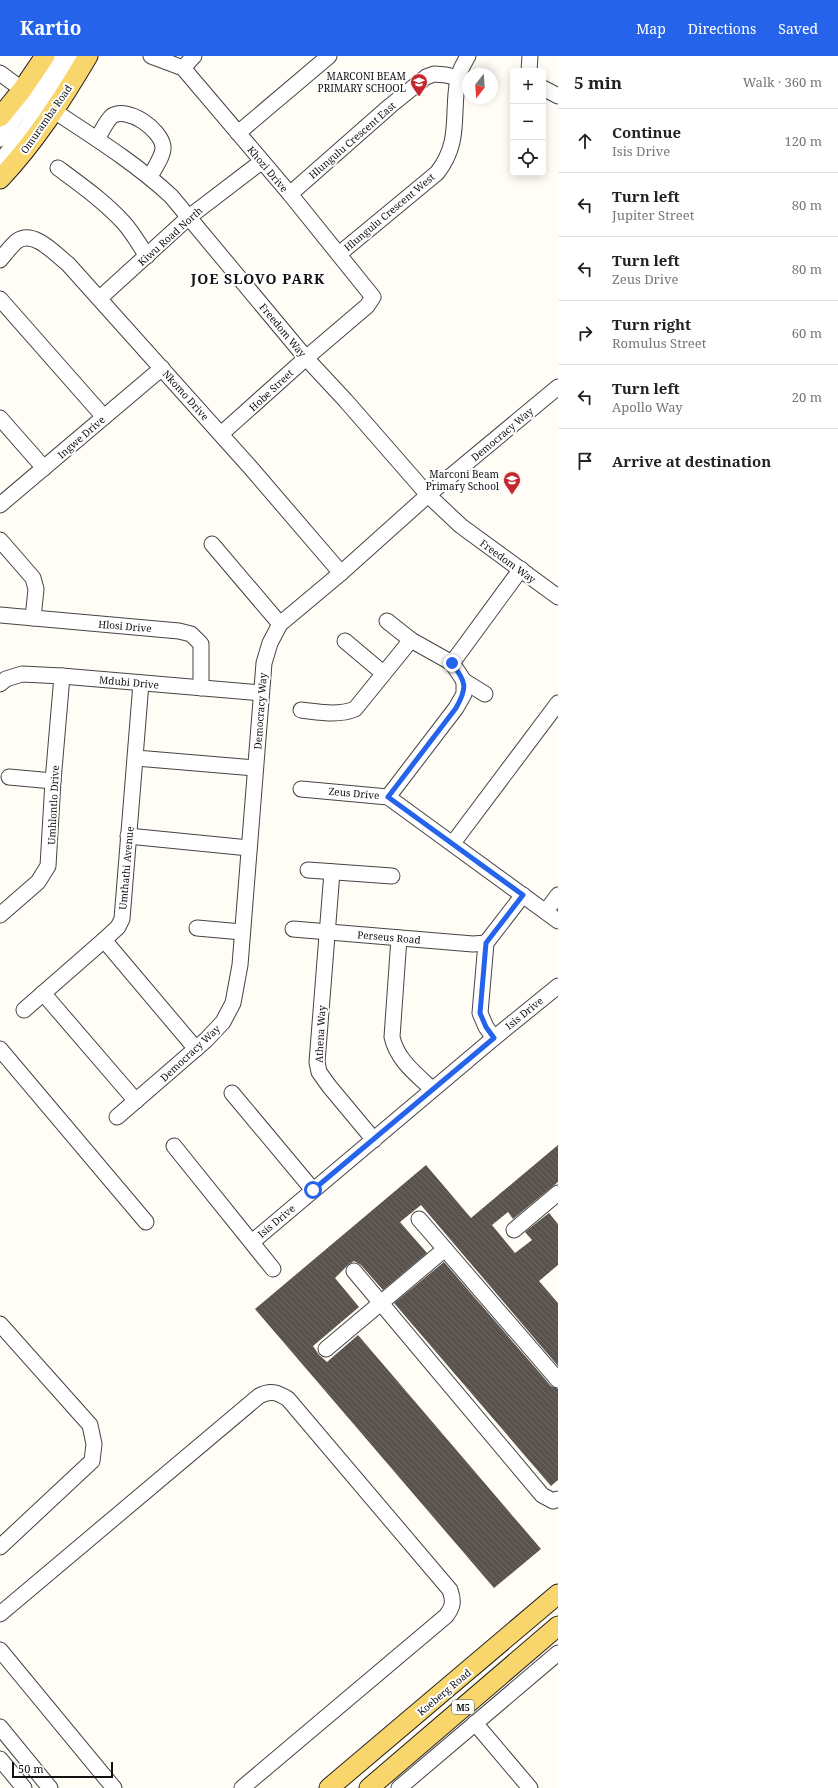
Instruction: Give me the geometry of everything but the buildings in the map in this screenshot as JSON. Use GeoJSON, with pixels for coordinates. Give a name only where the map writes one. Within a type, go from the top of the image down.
{"type":"FeatureCollection","features":[{"type":"Feature","properties":{"kind":"main road","name":"Omuramba Road"},"geometry":{"type":"LineString","coordinates":[[0,179],[15,163],[37,100],[45,56]]}},
{"type":"Feature","properties":{"kind":"main road","name":"Omuramba Road"},"geometry":{"type":"LineString","coordinates":[[0,117],[37,100],[88,56]]}},
{"type":"Feature","properties":{"kind":"main road","name":"Koeberg Road"},"geometry":{"type":"LineString","coordinates":[[329,1788],[558,1594]]}},
{"type":"Feature","properties":{"kind":"main road","name":"M5"},"geometry":{"type":"LineString","coordinates":[[369,1788],[558,1626]]}},
{"type":"Feature","properties":{"kind":"street"},"geometry":{"type":"LineString","coordinates":[[0,162],[37,100],[59,56]]}},
{"type":"Feature","properties":{"kind":"street"},"geometry":{"type":"LineString","coordinates":[[0,139],[37,100],[73,56]]}},
{"type":"Feature","properties":{"kind":"street","name":"Khozi Drive"},"geometry":{"type":"LineString","coordinates":[[151,56],[183,68],[261,162],[290,194],[373,298]]}},
{"type":"Feature","properties":{"kind":"street"},"geometry":{"type":"LineString","coordinates":[[183,68],[194,56]]}},
{"type":"Feature","properties":{"kind":"street"},"geometry":{"type":"LineString","coordinates":[[238,133],[329,56]]}},
{"type":"Feature","properties":{"kind":"street","name":"Hlungulu Crescent West"},"geometry":{"type":"LineString","coordinates":[[339,254],[437,173],[446,162],[453,141],[458,78],[468,56]]}},
{"type":"Feature","properties":{"kind":"street"},"geometry":{"type":"LineString","coordinates":[[529,68],[530,56]]}},
{"type":"Feature","properties":{"kind":"street","name":"Freedom Way"},"geometry":{"type":"LineString","coordinates":[[0,73],[150,177],[189,217],[306,358],[346,401],[428,495],[461,526],[558,597]]}},
{"type":"Feature","properties":{"kind":"street","name":"Hlungulu Crescent East"},"geometry":{"type":"LineString","coordinates":[[290,194],[390,106],[426,77],[434,74],[458,78]]}},
{"type":"Feature","properties":{"kind":"street"},"geometry":{"type":"LineString","coordinates":[[546,90],[558,96]]}},
{"type":"Feature","properties":{"kind":"street"},"geometry":{"type":"LineString","coordinates":[[97,139],[110,118],[114,115],[130,115],[150,127],[155,131],[163,146],[162,152],[150,177]]}},
{"type":"Feature","properties":{"kind":"street","name":"Kiwu Road North"},"geometry":{"type":"LineString","coordinates":[[100,298],[189,217],[261,162]]}},
{"type":"Feature","properties":{"kind":"street"},"geometry":{"type":"LineString","coordinates":[[58,168],[91,192],[126,224],[147,256]]}},
{"type":"Feature","properties":{"kind":"street","name":"Nkomo Drive"},"geometry":{"type":"LineString","coordinates":[[0,260],[17,242],[24,238],[36,240],[68,264],[221,434],[341,573]]}},
{"type":"Feature","properties":{"kind":"street","name":"Hobe Street"},"geometry":{"type":"LineString","coordinates":[[221,434],[367,306],[373,298]]}},
{"type":"Feature","properties":{"kind":"street"},"geometry":{"type":"LineString","coordinates":[[0,299],[104,417]]}},
{"type":"Feature","properties":{"kind":"street","name":"Ingwe Drive"},"geometry":{"type":"LineString","coordinates":[[0,505],[162,368]]}},
{"type":"Feature","properties":{"kind":"street","name":"Democracy Way"},"geometry":{"type":"LineString","coordinates":[[117,1117],[196,1049],[223,1022],[233,1003],[240,965],[261,694],[266,654],[280,624],[341,573],[428,495],[558,387]]}},
{"type":"Feature","properties":{"kind":"street"},"geometry":{"type":"LineString","coordinates":[[0,418],[44,468]]}},
{"type":"Feature","properties":{"kind":"street"},"geometry":{"type":"LineString","coordinates":[[0,540],[33,578],[36,589],[33,618]]}},
{"type":"Feature","properties":{"kind":"street"},"geometry":{"type":"LineString","coordinates":[[212,544],[280,624]]}},
{"type":"Feature","properties":{"kind":"street"},"geometry":{"type":"LineString","coordinates":[[452,663],[521,569]]}},
{"type":"Feature","properties":{"kind":"street","name":"Hlosi Drive"},"geometry":{"type":"LineString","coordinates":[[0,615],[179,631],[191,634],[201,644],[201,688]]}},
{"type":"Feature","properties":{"kind":"street"},"geometry":{"type":"LineString","coordinates":[[387,621],[411,640],[452,663],[464,681],[485,694]]}},
{"type":"Feature","properties":{"kind":"street"},"geometry":{"type":"LineString","coordinates":[[302,710],[334,713],[349,712],[355,709],[411,640]]}},
{"type":"Feature","properties":{"kind":"street"},"geometry":{"type":"LineString","coordinates":[[344,641],[383,673]]}},
{"type":"Feature","properties":{"kind":"street","name":"Mdubi Drive"},"geometry":{"type":"LineString","coordinates":[[0,684],[6,679],[22,674],[62,676],[261,694]]}},
{"type":"Feature","properties":{"kind":"street","name":"Umhlontlo Drive"},"geometry":{"type":"LineString","coordinates":[[2,910],[38,882],[48,866],[53,781],[62,676]]}},
{"type":"Feature","properties":{"kind":"street"},"geometry":{"type":"LineString","coordinates":[[388,797],[456,708],[464,694],[464,681]]}},
{"type":"Feature","properties":{"kind":"street","name":"Umthathi Avenue"},"geometry":{"type":"LineString","coordinates":[[24,1010],[118,927],[122,919],[141,683]]}},
{"type":"Feature","properties":{"kind":"street"},"geometry":{"type":"LineString","coordinates":[[453,843],[558,703]]}},
{"type":"Feature","properties":{"kind":"street"},"geometry":{"type":"LineString","coordinates":[[136,758],[256,768]]}},
{"type":"Feature","properties":{"kind":"street"},"geometry":{"type":"LineString","coordinates":[[9,777],[53,781]]}},
{"type":"Feature","properties":{"kind":"street","name":"Zeus Drive"},"geometry":{"type":"LineString","coordinates":[[301,789],[388,797],[558,920]]}},
{"type":"Feature","properties":{"kind":"street"},"geometry":{"type":"LineString","coordinates":[[128,836],[250,848]]}},
{"type":"Feature","properties":{"kind":"street"},"geometry":{"type":"LineString","coordinates":[[308,870],[392,876]]}},
{"type":"Feature","properties":{"kind":"street","name":"Athena Way"},"geometry":{"type":"LineString","coordinates":[[332,872],[318,1062],[319,1072],[374,1140]]}},
{"type":"Feature","properties":{"kind":"street"},"geometry":{"type":"LineString","coordinates":[[494,1038],[486,1027],[480,1013],[486,943],[523,895]]}},
{"type":"Feature","properties":{"kind":"street"},"geometry":{"type":"LineString","coordinates":[[546,911],[558,895]]}},
{"type":"Feature","properties":{"kind":"street"},"geometry":{"type":"LineString","coordinates":[[197,928],[242,932]]}},
{"type":"Feature","properties":{"kind":"street","name":"Perseus Road"},"geometry":{"type":"LineString","coordinates":[[293,929],[480,945],[486,943]]}},
{"type":"Feature","properties":{"kind":"street"},"geometry":{"type":"LineString","coordinates":[[399,938],[392,1037],[394,1047],[406,1064],[432,1089]]}},
{"type":"Feature","properties":{"kind":"street"},"geometry":{"type":"LineString","coordinates":[[104,940],[196,1049]]}},
{"type":"Feature","properties":{"kind":"street","name":"Isis Drive"},"geometry":{"type":"LineString","coordinates":[[252,1242],[374,1140],[432,1089],[558,986]]}},
{"type":"Feature","properties":{"kind":"street"},"geometry":{"type":"LineString","coordinates":[[43,993],[136,1101]]}},
{"type":"Feature","properties":{"kind":"street"},"geometry":{"type":"LineString","coordinates":[[0,1049],[146,1222]]}},
{"type":"Feature","properties":{"kind":"street"},"geometry":{"type":"LineString","coordinates":[[232,1093],[313,1190]]}},
{"type":"Feature","properties":{"kind":"street"},"geometry":{"type":"LineString","coordinates":[[174,1146],[273,1269]]}},
{"type":"Feature","properties":{"kind":"street"},"geometry":{"type":"LineString","coordinates":[[514,1230],[558,1193]]}},
{"type":"Feature","properties":{"kind":"street"},"geometry":{"type":"LineString","coordinates":[[419,1219],[558,1380]]}},
{"type":"Feature","properties":{"kind":"street"},"geometry":{"type":"LineString","coordinates":[[326,1349],[444,1249]]}},
{"type":"Feature","properties":{"kind":"street"},"geometry":{"type":"LineString","coordinates":[[354,1271],[542,1495],[553,1501],[558,1499]]}},
{"type":"Feature","properties":{"kind":"street"},"geometry":{"type":"LineString","coordinates":[[0,1324],[90,1424],[94,1444],[92,1461],[0,1547]]}},
{"type":"Feature","properties":{"kind":"street"},"geometry":{"type":"LineString","coordinates":[[0,1614],[259,1396],[267,1392],[273,1392],[278,1393],[288,1399],[450,1590],[453,1598],[452,1608],[446,1616],[242,1788]]}},
{"type":"Feature","properties":{"kind":"street"},"geometry":{"type":"LineString","coordinates":[[0,1650],[114,1788]]}},
{"type":"Feature","properties":{"kind":"street"},"geometry":{"type":"LineString","coordinates":[[399,1788],[558,1653]]}},
{"type":"Feature","properties":{"kind":"street"},"geometry":{"type":"LineString","coordinates":[[475,1723],[530,1788]]}},
{"type":"Feature","properties":{"kind":"street"},"geometry":{"type":"LineString","coordinates":[[0,1727],[50,1788]]}},
{"type":"Feature","properties":{"kind":"street"},"geometry":{"type":"LineString","coordinates":[[0,1759],[24,1788]]}},
{"type":"Feature","properties":{"kind":"place","name":"MARCONI BEAM PRIMARY SCHOOL"},"geometry":{"type":"Point","coordinates":[419,97]}},
{"type":"Feature","properties":{"kind":"place","name":"Marconi Beam Primary School"},"geometry":{"type":"Point","coordinates":[512,495]}},
{"type":"Feature","properties":{"kind":"district","name":"JOE SLOVO PARK"},"geometry":{"type":"Point","coordinates":[258,278]}},
{"type":"Feature","properties":{"kind":"route"},"geometry":{"type":"LineString","coordinates":[[313,1190],[494,1038],[486,1027],[480,1013],[486,943],[523,895],[388,797],[456,708],[464,694],[464,681],[452,663]]}}]}
